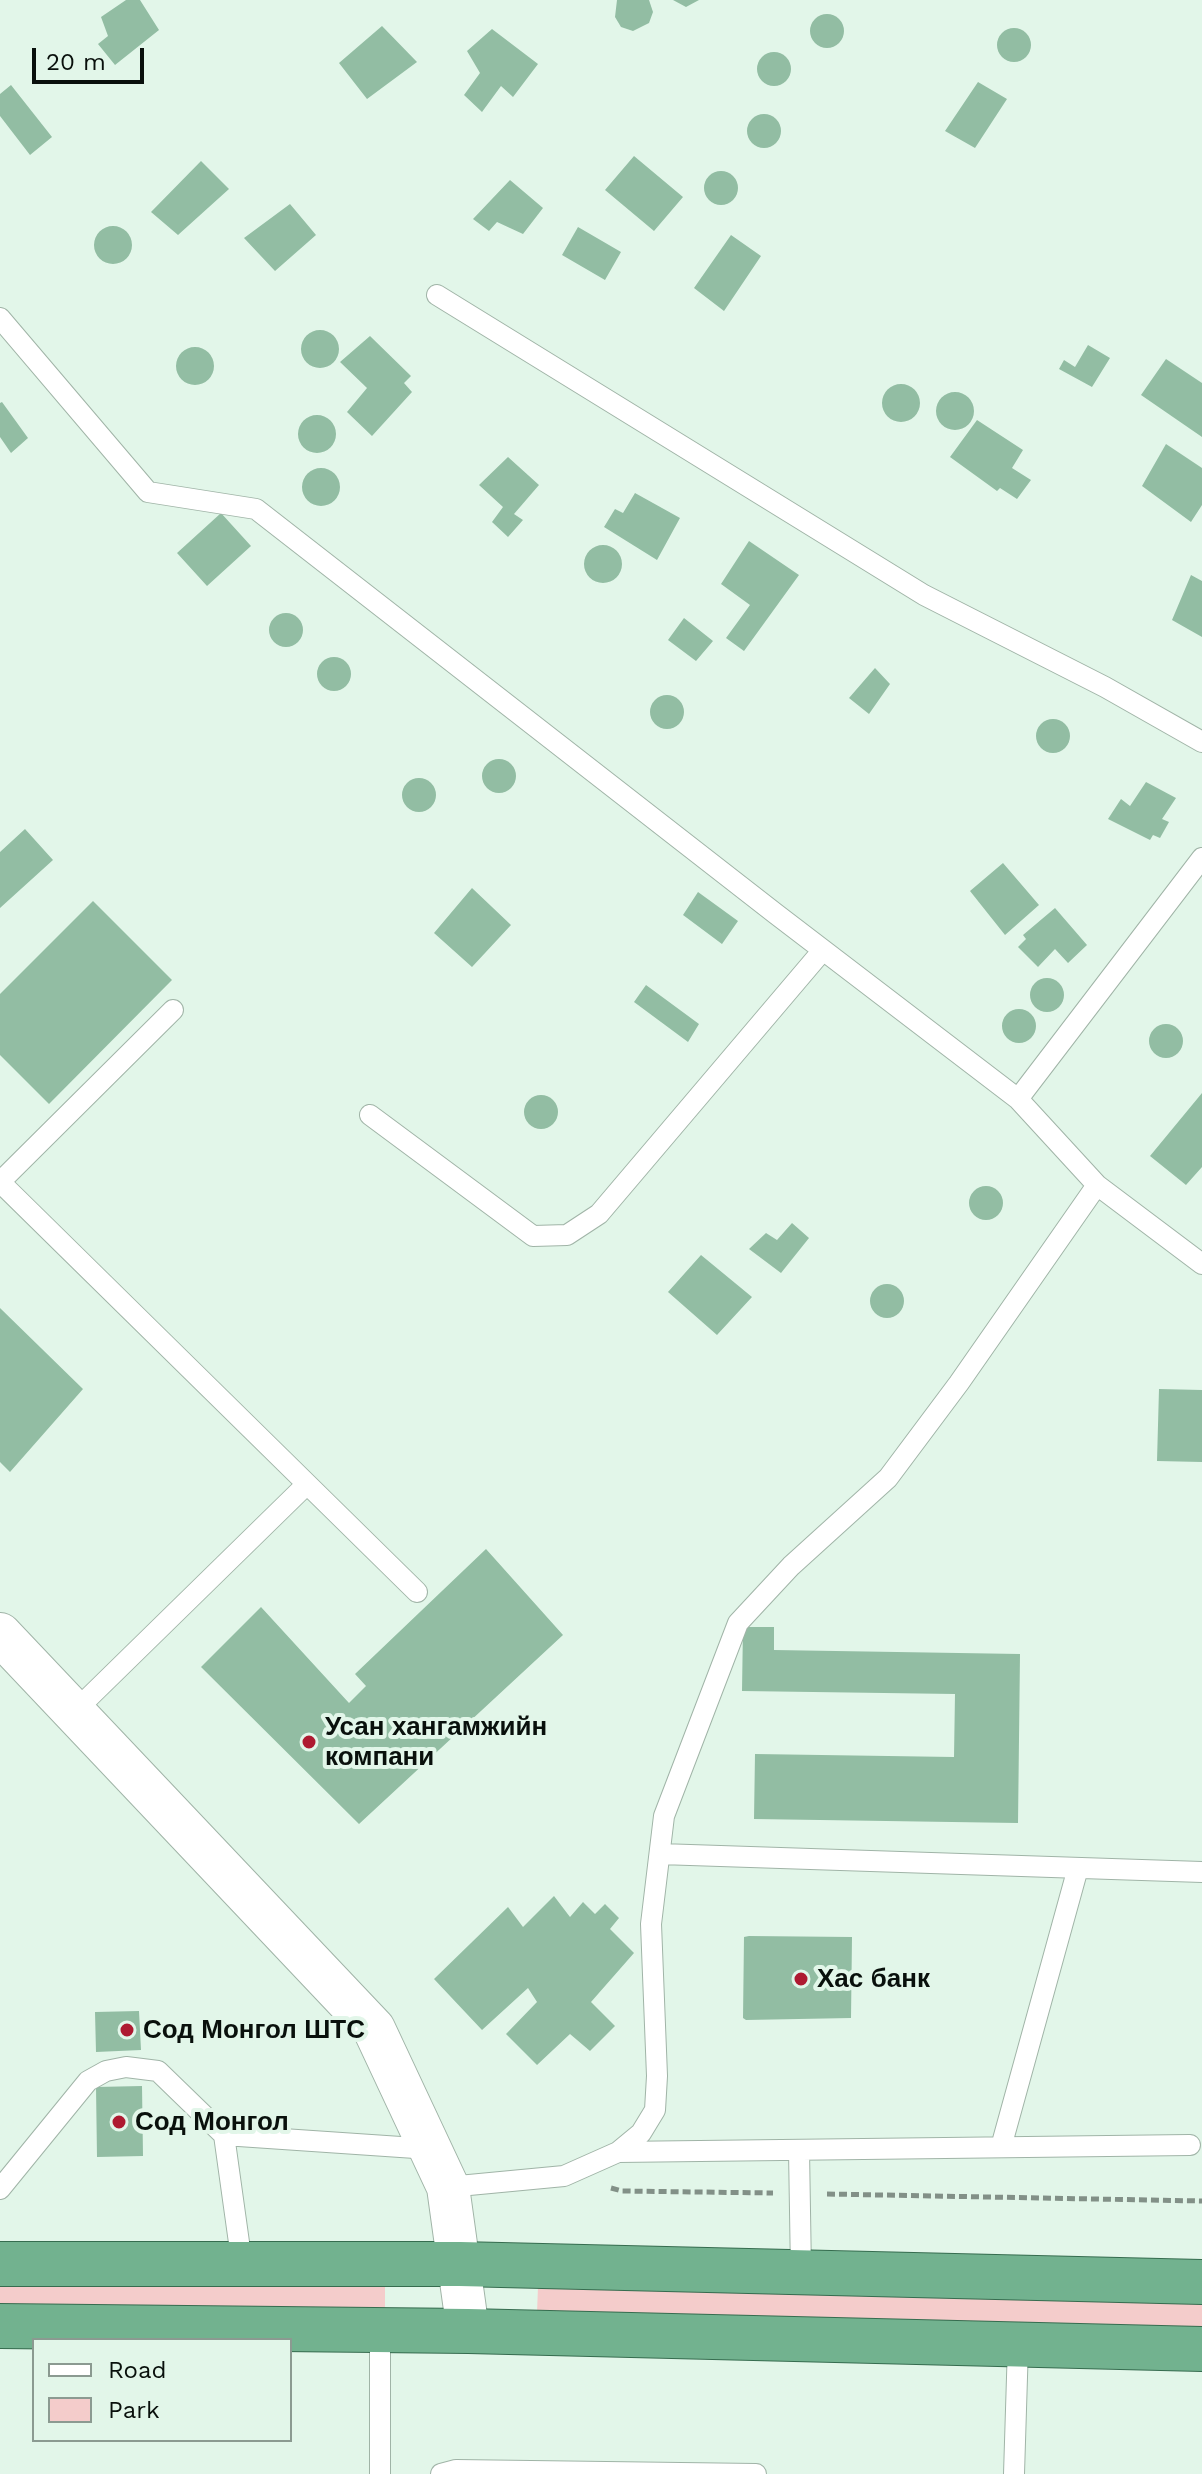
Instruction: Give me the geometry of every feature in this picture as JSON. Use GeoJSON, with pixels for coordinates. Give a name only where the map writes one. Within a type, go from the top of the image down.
{"type":"FeatureCollection","features":[{"type":"Feature","properties":{"kind":"highway"},"geometry":{"type":"LineString","coordinates":[[0,2264],[460,2264],[1202,2282]]}},
{"type":"Feature","properties":{"kind":"highway"},"geometry":{"type":"LineString","coordinates":[[0,2326],[468,2331],[1202,2349]]}},
{"type":"Feature","properties":{"kind":"street"},"geometry":{"type":"LineString","coordinates":[[0,1634],[374,2029],[448,2187],[468,2331]]}},
{"type":"Feature","properties":{"kind":"lane"},"geometry":{"type":"LineString","coordinates":[[437,295],[924,595],[1105,687],[1202,742]]}},
{"type":"Feature","properties":{"kind":"lane"},"geometry":{"type":"LineString","coordinates":[[0,318],[148,492],[256,509],[1018,1099],[1097,1185],[1202,1264]]}},
{"type":"Feature","properties":{"kind":"lane"},"geometry":{"type":"LineString","coordinates":[[1018,1099],[1202,858]]}},
{"type":"Feature","properties":{"kind":"lane"},"geometry":{"type":"LineString","coordinates":[[370,1115],[533,1236],[567,1235],[599,1214],[823,950]]}},
{"type":"Feature","properties":{"kind":"lane"},"geometry":{"type":"LineString","coordinates":[[173,1010],[0,1182],[417,1592]]}},
{"type":"Feature","properties":{"kind":"lane"},"geometry":{"type":"LineString","coordinates":[[448,2187],[564,2176],[618,2152],[641,2133],[655,2110],[657,2076],[651,1924],[664,1816],[738,1623],[791,1566],[888,1478],[959,1383],[1097,1185]]}},
{"type":"Feature","properties":{"kind":"lane"},"geometry":{"type":"LineString","coordinates":[[74,1712],[307,1484]]}},
{"type":"Feature","properties":{"kind":"lane"},"geometry":{"type":"LineString","coordinates":[[660,1854],[1202,1872]]}},
{"type":"Feature","properties":{"kind":"lane"},"geometry":{"type":"LineString","coordinates":[[1001,2147],[1078,1868]]}},
{"type":"Feature","properties":{"kind":"lane"},"geometry":{"type":"LineString","coordinates":[[0,2189],[88,2081],[106,2071],[126,2067],[158,2071],[224,2135],[242,2264]]}},
{"type":"Feature","properties":{"kind":"lane"},"geometry":{"type":"LineString","coordinates":[[224,2135],[430,2149]]}},
{"type":"Feature","properties":{"kind":"lane"},"geometry":{"type":"LineString","coordinates":[[618,2152],[1190,2145]]}},
{"type":"Feature","properties":{"kind":"lane"},"geometry":{"type":"LineString","coordinates":[[799,2150],[801,2272]]}},
{"type":"Feature","properties":{"kind":"lane"},"geometry":{"type":"LineString","coordinates":[[380,2330],[380,2474]]}},
{"type":"Feature","properties":{"kind":"lane"},"geometry":{"type":"LineString","coordinates":[[1014,2474],[1018,2345]]}},
{"type":"Feature","properties":{"kind":"lane"},"geometry":{"type":"LineString","coordinates":[[441,2474],[456,2470],[756,2474]]}},
{"type":"Feature","properties":{"kind":"path"},"geometry":{"type":"LineString","coordinates":[[564,2176],[622,2191],[1202,2201]]}},
{"type":"Feature","properties":{"kind":"green space"},"geometry":{"type":"Polygon","coordinates":[[[0,2283],[385,2283],[385,2312],[0,2309],[0,2283]]]}},
{"type":"Feature","properties":{"kind":"green space"},"geometry":{"type":"Polygon","coordinates":[[[538,2287],[1202,2303],[1202,2328],[537,2313],[538,2287]]]}},
{"type":"Feature","properties":{"kind":"building"},"geometry":{"type":"Polygon","coordinates":[[[126,0],[140,0],[159,30],[115,65],[98,44],[108,36],[101,17],[126,0]]]}},
{"type":"Feature","properties":{"kind":"building"},"geometry":{"type":"Polygon","coordinates":[[[617,0],[649,0],[653,12],[649,23],[633,31],[621,27],[615,17],[617,0]]]}},
{"type":"Feature","properties":{"kind":"building"},"geometry":{"type":"Polygon","coordinates":[[[673,0],[699,0],[686,7],[673,0]]]}},
{"type":"Feature","properties":{"kind":"building"},"geometry":{"type":"Polygon","coordinates":[[[827,14],[839,19],[844,31],[839,43],[827,48],[815,43],[810,31],[815,19],[827,14]]]}},
{"type":"Feature","properties":{"kind":"building"},"geometry":{"type":"Polygon","coordinates":[[[382,26],[417,62],[367,99],[339,63],[382,26]]]}},
{"type":"Feature","properties":{"kind":"building"},"geometry":{"type":"Polygon","coordinates":[[[1014,28],[1026,33],[1031,45],[1026,57],[1014,62],[1002,57],[997,45],[1002,33],[1014,28]]]}},
{"type":"Feature","properties":{"kind":"building"},"geometry":{"type":"Polygon","coordinates":[[[492,29],[538,64],[513,97],[501,86],[482,112],[464,95],[480,73],[467,51],[492,29]]]}},
{"type":"Feature","properties":{"kind":"building"},"geometry":{"type":"Polygon","coordinates":[[[774,52],[786,57],[791,69],[786,81],[774,86],[762,81],[757,69],[762,57],[774,52]]]}},
{"type":"Feature","properties":{"kind":"building"},"geometry":{"type":"Polygon","coordinates":[[[978,82],[1007,99],[975,148],[945,131],[978,82]]]}},
{"type":"Feature","properties":{"kind":"building"},"geometry":{"type":"Polygon","coordinates":[[[11,85],[52,137],[30,155],[0,116],[0,94],[11,85]]]}},
{"type":"Feature","properties":{"kind":"building"},"geometry":{"type":"Polygon","coordinates":[[[764,114],[776,119],[781,131],[776,143],[764,148],[752,143],[747,131],[752,119],[764,114]]]}},
{"type":"Feature","properties":{"kind":"building"},"geometry":{"type":"Polygon","coordinates":[[[634,156],[683,197],[654,231],[605,190],[634,156]]]}},
{"type":"Feature","properties":{"kind":"building"},"geometry":{"type":"Polygon","coordinates":[[[201,161],[229,189],[178,235],[151,212],[201,161]]]}},
{"type":"Feature","properties":{"kind":"building"},"geometry":{"type":"Polygon","coordinates":[[[721,171],[733,176],[738,188],[733,200],[721,205],[709,200],[704,188],[709,176],[721,171]]]}},
{"type":"Feature","properties":{"kind":"building"},"geometry":{"type":"Polygon","coordinates":[[[510,180],[543,208],[523,234],[497,222],[489,231],[473,219],[510,180]]]}},
{"type":"Feature","properties":{"kind":"building"},"geometry":{"type":"Polygon","coordinates":[[[290,204],[316,235],[275,271],[244,238],[290,204]]]}},
{"type":"Feature","properties":{"kind":"building"},"geometry":{"type":"Polygon","coordinates":[[[113,226],[127,231],[132,245],[127,259],[113,264],[99,259],[94,245],[99,231],[113,226]]]}},
{"type":"Feature","properties":{"kind":"building"},"geometry":{"type":"Polygon","coordinates":[[[578,227],[621,252],[605,280],[562,255],[578,227]]]}},
{"type":"Feature","properties":{"kind":"building"},"geometry":{"type":"Polygon","coordinates":[[[731,235],[761,256],[724,311],[694,288],[731,235]]]}},
{"type":"Feature","properties":{"kind":"building"},"geometry":{"type":"Polygon","coordinates":[[[320,330],[334,335],[339,349],[334,363],[320,368],[306,363],[301,349],[306,335],[320,330]]]}},
{"type":"Feature","properties":{"kind":"building"},"geometry":{"type":"Polygon","coordinates":[[[370,336],[411,376],[404,383],[412,392],[372,436],[347,412],[367,388],[340,362],[370,336]]]}},
{"type":"Feature","properties":{"kind":"building"},"geometry":{"type":"Polygon","coordinates":[[[1088,345],[1110,358],[1092,387],[1059,369],[1064,360],[1075,367],[1088,345]]]}},
{"type":"Feature","properties":{"kind":"building"},"geometry":{"type":"Polygon","coordinates":[[[195,347],[209,352],[214,366],[209,380],[195,385],[181,380],[176,366],[181,352],[195,347]]]}},
{"type":"Feature","properties":{"kind":"building"},"geometry":{"type":"Polygon","coordinates":[[[1166,359],[1202,383],[1202,437],[1141,395],[1166,359]]]}},
{"type":"Feature","properties":{"kind":"building"},"geometry":{"type":"Polygon","coordinates":[[[901,384],[915,389],[920,403],[915,417],[901,422],[887,417],[882,403],[887,389],[901,384]]]}},
{"type":"Feature","properties":{"kind":"building"},"geometry":{"type":"Polygon","coordinates":[[[955,392],[969,397],[974,411],[969,425],[955,430],[941,425],[936,411],[941,397],[955,392]]]}},
{"type":"Feature","properties":{"kind":"building"},"geometry":{"type":"Polygon","coordinates":[[[2,402],[28,438],[11,453],[0,437],[2,402]]]}},
{"type":"Feature","properties":{"kind":"building"},"geometry":{"type":"Polygon","coordinates":[[[317,415],[331,420],[336,434],[331,448],[317,453],[303,448],[298,434],[303,420],[317,415]]]}},
{"type":"Feature","properties":{"kind":"building"},"geometry":{"type":"Polygon","coordinates":[[[977,420],[1023,450],[1012,468],[1031,480],[1017,499],[1000,488],[997,491],[950,457],[977,420]]]}},
{"type":"Feature","properties":{"kind":"building"},"geometry":{"type":"Polygon","coordinates":[[[1166,444],[1202,468],[1202,505],[1191,522],[1142,486],[1166,444]]]}},
{"type":"Feature","properties":{"kind":"building"},"geometry":{"type":"Polygon","coordinates":[[[508,457],[539,485],[514,514],[523,520],[508,537],[492,522],[503,507],[479,485],[508,457]]]}},
{"type":"Feature","properties":{"kind":"building"},"geometry":{"type":"Polygon","coordinates":[[[321,468],[335,473],[340,487],[335,501],[321,506],[307,501],[302,487],[307,473],[321,468]]]}},
{"type":"Feature","properties":{"kind":"building"},"geometry":{"type":"Polygon","coordinates":[[[635,493],[680,518],[657,560],[604,527],[615,509],[623,513],[635,493]]]}},
{"type":"Feature","properties":{"kind":"building"},"geometry":{"type":"Polygon","coordinates":[[[221,513],[251,546],[207,586],[177,553],[221,513]]]}},
{"type":"Feature","properties":{"kind":"building"},"geometry":{"type":"Polygon","coordinates":[[[749,541],[799,575],[744,651],[726,638],[750,605],[721,584],[749,541]]]}},
{"type":"Feature","properties":{"kind":"building"},"geometry":{"type":"Polygon","coordinates":[[[603,545],[617,550],[622,564],[617,578],[603,583],[589,578],[584,564],[589,550],[603,545]]]}},
{"type":"Feature","properties":{"kind":"building"},"geometry":{"type":"Polygon","coordinates":[[[1191,575],[1202,581],[1202,637],[1172,620],[1191,575]]]}},
{"type":"Feature","properties":{"kind":"building"},"geometry":{"type":"Polygon","coordinates":[[[286,613],[298,618],[303,630],[298,642],[286,647],[274,642],[269,630],[274,618],[286,613]]]}},
{"type":"Feature","properties":{"kind":"building"},"geometry":{"type":"Polygon","coordinates":[[[684,618],[713,641],[696,661],[668,640],[684,618]]]}},
{"type":"Feature","properties":{"kind":"building"},"geometry":{"type":"Polygon","coordinates":[[[334,657],[346,662],[351,674],[346,686],[334,691],[322,686],[317,674],[322,662],[334,657]]]}},
{"type":"Feature","properties":{"kind":"building"},"geometry":{"type":"Polygon","coordinates":[[[875,668],[890,684],[869,714],[849,698],[875,668]]]}},
{"type":"Feature","properties":{"kind":"building"},"geometry":{"type":"Polygon","coordinates":[[[667,695],[679,700],[684,712],[679,724],[667,729],[655,724],[650,712],[655,700],[667,695]]]}},
{"type":"Feature","properties":{"kind":"building"},"geometry":{"type":"Polygon","coordinates":[[[1053,719],[1065,724],[1070,736],[1065,748],[1053,753],[1041,748],[1036,736],[1041,724],[1053,719]]]}},
{"type":"Feature","properties":{"kind":"building"},"geometry":{"type":"Polygon","coordinates":[[[499,759],[511,764],[516,776],[511,788],[499,793],[487,788],[482,776],[487,764],[499,759]]]}},
{"type":"Feature","properties":{"kind":"building"},"geometry":{"type":"Polygon","coordinates":[[[419,778],[431,783],[436,795],[431,807],[419,812],[407,807],[402,795],[407,783],[419,778]]]}},
{"type":"Feature","properties":{"kind":"building"},"geometry":{"type":"Polygon","coordinates":[[[1146,782],[1176,798],[1162,819],[1169,822],[1160,838],[1153,835],[1150,840],[1108,819],[1121,799],[1130,806],[1146,782]]]}},
{"type":"Feature","properties":{"kind":"building"},"geometry":{"type":"Polygon","coordinates":[[[25,829],[53,860],[0,908],[0,852],[25,829]]]}},
{"type":"Feature","properties":{"kind":"building"},"geometry":{"type":"Polygon","coordinates":[[[1003,863],[1039,905],[1005,935],[970,891],[1003,863]]]}},
{"type":"Feature","properties":{"kind":"building"},"geometry":{"type":"Polygon","coordinates":[[[472,888],[511,925],[472,967],[434,933],[472,888]]]}},
{"type":"Feature","properties":{"kind":"building"},"geometry":{"type":"Polygon","coordinates":[[[698,892],[738,921],[722,944],[683,915],[698,892]]]}},
{"type":"Feature","properties":{"kind":"building"},"geometry":{"type":"Polygon","coordinates":[[[93,901],[172,980],[49,1104],[0,1055],[0,994],[93,901]]]}},
{"type":"Feature","properties":{"kind":"building"},"geometry":{"type":"Polygon","coordinates":[[[1055,908],[1087,945],[1068,963],[1055,949],[1038,967],[1018,947],[1026,939],[1023,935],[1055,908]]]}},
{"type":"Feature","properties":{"kind":"building"},"geometry":{"type":"Polygon","coordinates":[[[1047,978],[1059,983],[1064,995],[1059,1007],[1047,1012],[1035,1007],[1030,995],[1035,983],[1047,978]]]}},
{"type":"Feature","properties":{"kind":"building"},"geometry":{"type":"Polygon","coordinates":[[[646,985],[699,1024],[688,1042],[634,1002],[646,985]]]}},
{"type":"Feature","properties":{"kind":"building"},"geometry":{"type":"Polygon","coordinates":[[[1019,1009],[1031,1014],[1036,1026],[1031,1038],[1019,1043],[1007,1038],[1002,1026],[1007,1014],[1019,1009]]]}},
{"type":"Feature","properties":{"kind":"building"},"geometry":{"type":"Polygon","coordinates":[[[1166,1024],[1178,1029],[1183,1041],[1178,1053],[1166,1058],[1154,1053],[1149,1041],[1154,1029],[1166,1024]]]}},
{"type":"Feature","properties":{"kind":"building"},"geometry":{"type":"Polygon","coordinates":[[[1202,1093],[1202,1167],[1186,1185],[1150,1156],[1202,1093]]]}},
{"type":"Feature","properties":{"kind":"building"},"geometry":{"type":"Polygon","coordinates":[[[541,1095],[553,1100],[558,1112],[553,1124],[541,1129],[529,1124],[524,1112],[529,1100],[541,1095]]]}},
{"type":"Feature","properties":{"kind":"building"},"geometry":{"type":"Polygon","coordinates":[[[986,1186],[998,1191],[1003,1203],[998,1215],[986,1220],[974,1215],[969,1203],[974,1191],[986,1186]]]}},
{"type":"Feature","properties":{"kind":"building"},"geometry":{"type":"Polygon","coordinates":[[[792,1223],[809,1238],[781,1273],[749,1249],[766,1233],[777,1240],[792,1223]]]}},
{"type":"Feature","properties":{"kind":"building"},"geometry":{"type":"Polygon","coordinates":[[[701,1255],[752,1297],[717,1335],[668,1292],[701,1255]]]}},
{"type":"Feature","properties":{"kind":"building"},"geometry":{"type":"Polygon","coordinates":[[[887,1284],[899,1289],[904,1301],[899,1313],[887,1318],[875,1313],[870,1301],[875,1289],[887,1284]]]}},
{"type":"Feature","properties":{"kind":"building"},"geometry":{"type":"Polygon","coordinates":[[[0,1308],[83,1389],[10,1472],[0,1462],[0,1308]]]}},
{"type":"Feature","properties":{"kind":"building"},"geometry":{"type":"Polygon","coordinates":[[[1159,1389],[1202,1390],[1202,1462],[1157,1461],[1159,1389]]]}},
{"type":"Feature","properties":{"kind":"building"},"geometry":{"type":"Polygon","coordinates":[[[486,1549],[563,1635],[359,1824],[201,1667],[261,1607],[349,1703],[366,1686],[355,1674],[486,1549]]]}},
{"type":"Feature","properties":{"kind":"building"},"geometry":{"type":"Polygon","coordinates":[[[743,1627],[774,1627],[774,1650],[1020,1654],[1018,1823],[754,1819],[755,1754],[954,1757],[955,1694],[742,1691],[743,1627]]]}},
{"type":"Feature","properties":{"kind":"building"},"geometry":{"type":"Polygon","coordinates":[[[554,1896],[570,1917],[583,1902],[595,1914],[605,1904],[619,1918],[610,1929],[634,1953],[591,2002],[615,2026],[590,2051],[570,2034],[537,2065],[506,2034],[537,2002],[528,1988],[482,2030],[434,1979],[508,1907],[523,1927],[554,1896]]]}},
{"type":"Feature","properties":{"kind":"building"},"geometry":{"type":"Polygon","coordinates":[[[744,1937],[852,1937],[851,2018],[743,2018],[744,1937]]]}},
{"type":"Feature","properties":{"kind":"building"},"geometry":{"type":"Polygon","coordinates":[[[139,2011],[141,2050],[96,2052],[95,2012],[139,2011]]]}},
{"type":"Feature","properties":{"kind":"building","name":"Сод Монгол"},"geometry":{"type":"Polygon","coordinates":[[[142,2086],[143,2156],[97,2157],[96,2087],[142,2086]]]}},
{"type":"Feature","properties":{"kind":"place","name":"Усан хангамжийн компани"},"geometry":{"type":"Point","coordinates":[309,1742]}},
{"type":"Feature","properties":{"kind":"place","name":"Хас банк"},"geometry":{"type":"Point","coordinates":[801,1979]}},
{"type":"Feature","properties":{"kind":"place","name":"Сод Монгол ШТС"},"geometry":{"type":"Point","coordinates":[127,2030]}},
{"type":"Feature","properties":{"kind":"place","name":"Сод Монгол"},"geometry":{"type":"Point","coordinates":[119,2122]}}]}
